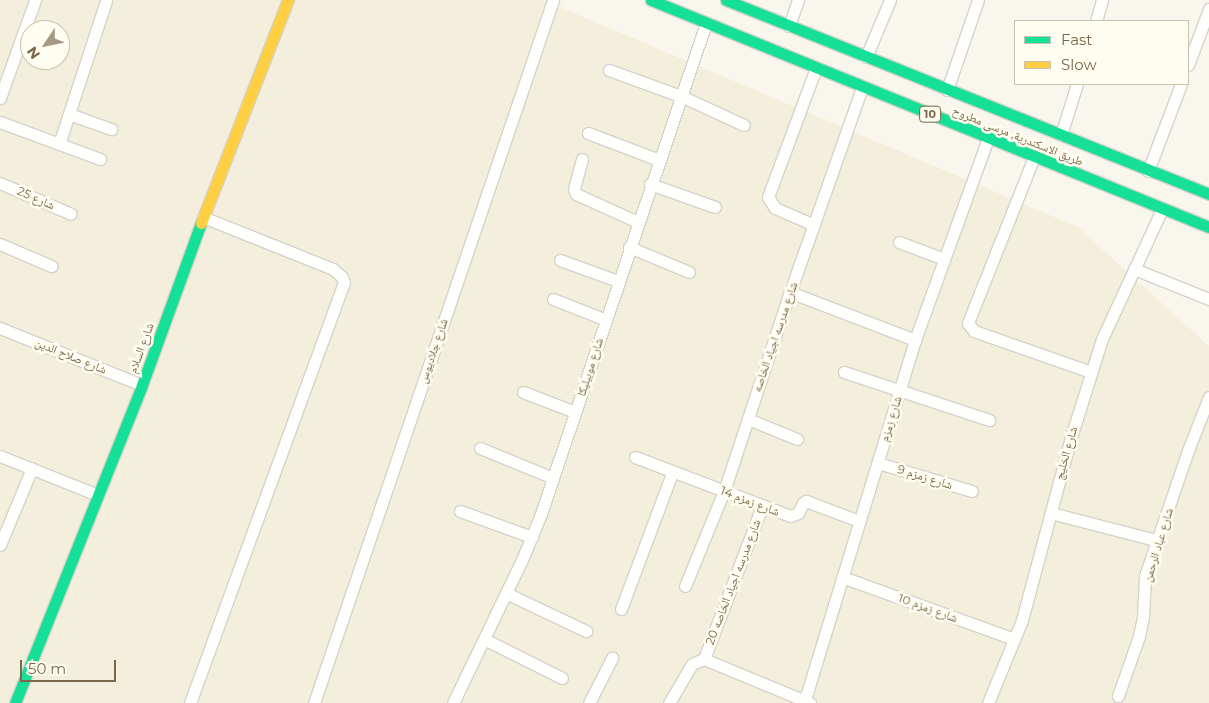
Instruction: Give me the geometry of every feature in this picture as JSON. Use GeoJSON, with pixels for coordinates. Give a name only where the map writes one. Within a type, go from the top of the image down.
{"type":"FeatureCollection","features":[{"type":"Feature","properties":{"kind":"main road","name":"شارع السلام"},"geometry":{"type":"LineString","coordinates":[[20,702],[98,494],[142,385],[203,217],[288,0]]}},
{"type":"Feature","properties":{"kind":"main road","name":"طريق الاسكندرية, مرسى مطروح"},"geometry":{"type":"LineString","coordinates":[[651,0],[1162,210],[1209,227]]}},
{"type":"Feature","properties":{"kind":"main road","name":"طريق الاسكندرية, مرسى مطروح"},"geometry":{"type":"LineString","coordinates":[[726,0],[1209,194]]}},
{"type":"Feature","properties":{"kind":"street"},"geometry":{"type":"LineString","coordinates":[[0,98],[34,0]]}},
{"type":"Feature","properties":{"kind":"street","name":"شارع جلاديوس"},"geometry":{"type":"LineString","coordinates":[[314,703],[553,0]]}},
{"type":"Feature","properties":{"kind":"street"},"geometry":{"type":"LineString","coordinates":[[790,26],[798,0]]}},
{"type":"Feature","properties":{"kind":"street"},"geometry":{"type":"LineString","coordinates":[[866,57],[890,0]]}},
{"type":"Feature","properties":{"kind":"street"},"geometry":{"type":"LineString","coordinates":[[947,90],[978,0]]}},
{"type":"Feature","properties":{"kind":"street"},"geometry":{"type":"LineString","coordinates":[[1096,20],[1102,0]]}},
{"type":"Feature","properties":{"kind":"street"},"geometry":{"type":"LineString","coordinates":[[59,144],[106,1]]}},
{"type":"Feature","properties":{"kind":"street"},"geometry":{"type":"LineString","coordinates":[[1189,62],[1209,9]]}},
{"type":"Feature","properties":{"kind":"street","name":"شارع موبيليكا"},"geometry":{"type":"LineString","coordinates":[[453,703],[532,537],[650,184],[683,97],[706,22]]}},
{"type":"Feature","properties":{"kind":"street"},"geometry":{"type":"LineString","coordinates":[[814,225],[775,208],[768,197],[816,68]]}},
{"type":"Feature","properties":{"kind":"street"},"geometry":{"type":"LineString","coordinates":[[609,70],[683,97],[744,124]]}},
{"type":"Feature","properties":{"kind":"street"},"geometry":{"type":"LineString","coordinates":[[1061,136],[1077,85]]}},
{"type":"Feature","properties":{"kind":"street"},"geometry":{"type":"LineString","coordinates":[[1148,171],[1181,85]]}},
{"type":"Feature","properties":{"kind":"street","name":"شارع مدرسه اجياد الخاصه"},"geometry":{"type":"LineString","coordinates":[[685,586],[724,491],[790,292],[862,87]]}},
{"type":"Feature","properties":{"kind":"street"},"geometry":{"type":"LineString","coordinates":[[69,114],[111,129]]}},
{"type":"Feature","properties":{"kind":"street"},"geometry":{"type":"LineString","coordinates":[[0,122],[100,159]]}},
{"type":"Feature","properties":{"kind":"street"},"geometry":{"type":"LineString","coordinates":[[588,133],[659,160]]}},
{"type":"Feature","properties":{"kind":"street","name":"شارع زمزم"},"geometry":{"type":"LineString","coordinates":[[806,702],[842,577],[915,340],[988,138]]}},
{"type":"Feature","properties":{"kind":"street"},"geometry":{"type":"LineString","coordinates":[[1034,157],[968,323],[974,331],[1091,372]]}},
{"type":"Feature","properties":{"kind":"street"},"geometry":{"type":"LineString","coordinates":[[582,159],[575,186],[576,194],[638,222]]}},
{"type":"Feature","properties":{"kind":"street","name":"شارع 25"},"geometry":{"type":"LineString","coordinates":[[0,183],[71,214]]}},
{"type":"Feature","properties":{"kind":"street"},"geometry":{"type":"LineString","coordinates":[[650,184],[715,207]]}},
{"type":"Feature","properties":{"kind":"street","name":"شارع الخليج"},"geometry":{"type":"LineString","coordinates":[[988,703],[1022,620],[1072,434],[1102,339],[1162,210]]}},
{"type":"Feature","properties":{"kind":"street"},"geometry":{"type":"LineString","coordinates":[[190,703],[344,282],[342,276],[333,269],[203,217]]}},
{"type":"Feature","properties":{"kind":"street"},"geometry":{"type":"LineString","coordinates":[[899,242],[944,258]]}},
{"type":"Feature","properties":{"kind":"street"},"geometry":{"type":"LineString","coordinates":[[0,244],[51,266]]}},
{"type":"Feature","properties":{"kind":"street"},"geometry":{"type":"LineString","coordinates":[[629,247],[688,272]]}},
{"type":"Feature","properties":{"kind":"street"},"geometry":{"type":"LineString","coordinates":[[560,260],[618,281]]}},
{"type":"Feature","properties":{"kind":"street"},"geometry":{"type":"LineString","coordinates":[[1134,269],[1209,299]]}},
{"type":"Feature","properties":{"kind":"street"},"geometry":{"type":"LineString","coordinates":[[790,292],[915,340]]}},
{"type":"Feature","properties":{"kind":"street"},"geometry":{"type":"LineString","coordinates":[[553,299],[606,320]]}},
{"type":"Feature","properties":{"kind":"street","name":"شارع صلاح الدين"},"geometry":{"type":"LineString","coordinates":[[0,328],[142,385]]}},
{"type":"Feature","properties":{"kind":"street"},"geometry":{"type":"LineString","coordinates":[[844,372],[899,392],[988,420]]}},
{"type":"Feature","properties":{"kind":"street"},"geometry":{"type":"LineString","coordinates":[[523,392],[575,412]]}},
{"type":"Feature","properties":{"kind":"street","name":"شارع عباد الرحمن"},"geometry":{"type":"LineString","coordinates":[[1118,696],[1139,636],[1143,617],[1146,576],[1187,453],[1209,397]]}},
{"type":"Feature","properties":{"kind":"street"},"geometry":{"type":"LineString","coordinates":[[748,419],[797,439]]}},
{"type":"Feature","properties":{"kind":"street"},"geometry":{"type":"LineString","coordinates":[[480,448],[553,478]]}},
{"type":"Feature","properties":{"kind":"street"},"geometry":{"type":"LineString","coordinates":[[0,456],[98,494]]}},
{"type":"Feature","properties":{"kind":"street","name":"شارع زمزم 14"},"geometry":{"type":"LineString","coordinates":[[635,457],[790,516],[796,515],[803,503],[808,501],[860,521]]}},
{"type":"Feature","properties":{"kind":"street","name":"شارع زمزم 9"},"geometry":{"type":"LineString","coordinates":[[878,463],[972,491]]}},
{"type":"Feature","properties":{"kind":"street"},"geometry":{"type":"LineString","coordinates":[[0,545],[32,468]]}},
{"type":"Feature","properties":{"kind":"street"},"geometry":{"type":"LineString","coordinates":[[621,609],[673,471]]}},
{"type":"Feature","properties":{"kind":"street","name":"شارع مدرسه اجياد الخاصه 20"},"geometry":{"type":"LineString","coordinates":[[704,659],[762,506]]}},
{"type":"Feature","properties":{"kind":"street"},"geometry":{"type":"LineString","coordinates":[[460,511],[532,537]]}},
{"type":"Feature","properties":{"kind":"street"},"geometry":{"type":"LineString","coordinates":[[1051,513],[1158,541]]}},
{"type":"Feature","properties":{"kind":"street","name":"شارع زمزم 10"},"geometry":{"type":"LineString","coordinates":[[842,577],[1014,639]]}},
{"type":"Feature","properties":{"kind":"street"},"geometry":{"type":"LineString","coordinates":[[506,593],[586,631]]}},
{"type":"Feature","properties":{"kind":"street"},"geometry":{"type":"LineString","coordinates":[[484,639],[562,678]]}},
{"type":"Feature","properties":{"kind":"street"},"geometry":{"type":"LineString","coordinates":[[589,703],[612,658]]}},
{"type":"Feature","properties":{"kind":"street"},"geometry":{"type":"LineString","coordinates":[[669,703],[692,664],[704,659],[806,702]]}},
{"type":"Feature","properties":{"kind":"shaded area"},"geometry":{"type":"Polygon","coordinates":[[[0,0],[543,0],[1078,227],[1209,346],[1209,703],[0,703],[0,0]]]}},
{"type":"Feature","properties":{"kind":"traffic: fast"},"geometry":{"type":"LineString","coordinates":[[651,0],[1209,227]]}},
{"type":"Feature","properties":{"kind":"traffic: fast"},"geometry":{"type":"LineString","coordinates":[[726,0],[1209,194]]}},
{"type":"Feature","properties":{"kind":"traffic: fast"},"geometry":{"type":"LineString","coordinates":[[15,703],[142,385],[201,223]]}},
{"type":"Feature","properties":{"kind":"traffic: slow"},"geometry":{"type":"LineString","coordinates":[[201,223],[288,0]]}}]}
